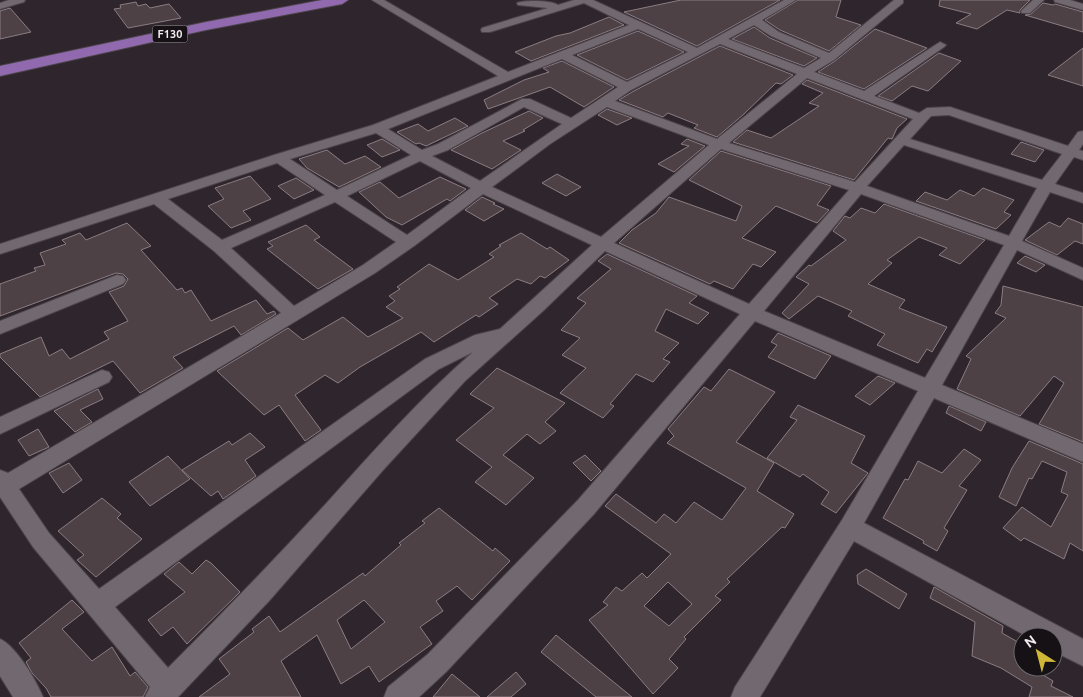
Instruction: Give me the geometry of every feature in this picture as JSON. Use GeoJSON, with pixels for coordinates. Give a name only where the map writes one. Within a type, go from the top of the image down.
{"type":"FeatureCollection","features":[{"type":"Feature","properties":{"kind":"main road","name":"F130"},"geometry":{"type":"LineString","coordinates":[[0,65],[203,21],[315,0]]}},
{"type":"Feature","properties":{"kind":"main road","name":"F130"},"geometry":{"type":"LineString","coordinates":[[0,71],[206,26],[342,0]]}},
{"type":"Feature","properties":{"kind":"street"},"geometry":{"type":"LineString","coordinates":[[0,6],[20,0]]}},
{"type":"Feature","properties":{"kind":"street"},"geometry":{"type":"LineString","coordinates":[[377,0],[508,77]]}},
{"type":"Feature","properties":{"kind":"street"},"geometry":{"type":"LineString","coordinates":[[486,30],[584,0],[697,52]]}},
{"type":"Feature","properties":{"kind":"street"},"geometry":{"type":"LineString","coordinates":[[791,0],[720,40],[627,87],[571,123],[480,187],[408,243],[369,269],[3,482],[42,540],[164,692],[260,593],[376,463],[458,376],[604,244],[719,144],[805,73],[830,58],[899,1],[895,0]]}},
{"type":"Feature","properties":{"kind":"street"},"geometry":{"type":"LineString","coordinates":[[1026,11],[1039,0]]}},
{"type":"Feature","properties":{"kind":"street"},"geometry":{"type":"LineString","coordinates":[[1059,0],[1083,7]]}},
{"type":"Feature","properties":{"kind":"street"},"geometry":{"type":"LineString","coordinates":[[522,3],[565,6]]}},
{"type":"Feature","properties":{"kind":"street"},"geometry":{"type":"LineString","coordinates":[[754,20],[775,34],[830,58]]}},
{"type":"Feature","properties":{"kind":"street"},"geometry":{"type":"LineString","coordinates":[[0,249],[279,158],[378,128],[638,25]]}},
{"type":"Feature","properties":{"kind":"street"},"geometry":{"type":"LineString","coordinates":[[720,40],[920,118]]}},
{"type":"Feature","properties":{"kind":"street"},"geometry":{"type":"LineString","coordinates":[[864,97],[940,45]]}},
{"type":"Feature","properties":{"kind":"street"},"geometry":{"type":"LineString","coordinates":[[562,55],[627,87]]}},
{"type":"Feature","properties":{"kind":"street"},"geometry":{"type":"LineString","coordinates":[[220,247],[336,196],[401,164],[423,157],[526,102],[571,123]]}},
{"type":"Feature","properties":{"kind":"street"},"geometry":{"type":"LineString","coordinates":[[606,102],[719,144],[858,188],[1012,242],[1083,275]]}},
{"type":"Feature","properties":{"kind":"street"},"geometry":{"type":"LineString","coordinates":[[398,697],[437,663],[586,507],[920,118],[928,112],[950,111],[1077,154]]}},
{"type":"Feature","properties":{"kind":"street"},"geometry":{"type":"LineString","coordinates":[[378,128],[423,157],[480,187],[753,313],[1083,453]]}},
{"type":"Feature","properties":{"kind":"street"},"geometry":{"type":"LineString","coordinates":[[745,697],[850,526],[1012,242],[1046,187],[1077,154],[1083,135]]}},
{"type":"Feature","properties":{"kind":"street"},"geometry":{"type":"LineString","coordinates":[[901,140],[1083,198]]}},
{"type":"Feature","properties":{"kind":"street"},"geometry":{"type":"LineString","coordinates":[[279,158],[408,243]]}},
{"type":"Feature","properties":{"kind":"street"},"geometry":{"type":"LineString","coordinates":[[158,199],[220,247],[292,314]]}},
{"type":"Feature","properties":{"kind":"street"},"geometry":{"type":"LineString","coordinates":[[0,328],[117,280]]}},
{"type":"Feature","properties":{"kind":"street"},"geometry":{"type":"LineString","coordinates":[[96,606],[432,364],[482,340],[506,334]]}},
{"type":"Feature","properties":{"kind":"street"},"geometry":{"type":"LineString","coordinates":[[0,426],[102,377]]}},
{"type":"Feature","properties":{"kind":"street"},"geometry":{"type":"LineString","coordinates":[[850,526],[1035,627]]}},
{"type":"Feature","properties":{"kind":"street"},"geometry":{"type":"LineString","coordinates":[[1063,643],[1083,654]]}},
{"type":"Feature","properties":{"kind":"street"},"geometry":{"type":"LineString","coordinates":[[0,652],[29,697]]}},
{"type":"Feature","properties":{"kind":"building"},"geometry":{"type":"Polygon","coordinates":[[[681,0],[780,0],[697,46],[624,12],[681,0]]]}},
{"type":"Feature","properties":{"kind":"building"},"geometry":{"type":"Polygon","coordinates":[[[798,0],[841,0],[836,17],[861,25],[829,51],[780,30],[765,20],[798,0]]]}},
{"type":"Feature","properties":{"kind":"building"},"geometry":{"type":"Polygon","coordinates":[[[940,0],[1030,0],[1020,10],[1020,13],[1007,10],[977,29],[956,23],[971,14],[939,6],[940,0]]]}},
{"type":"Feature","properties":{"kind":"building"},"geometry":{"type":"Polygon","coordinates":[[[136,2],[138,6],[146,4],[150,8],[169,4],[181,18],[128,28],[114,9],[121,8],[120,5],[136,2]]]}},
{"type":"Feature","properties":{"kind":"building"},"geometry":{"type":"Polygon","coordinates":[[[1043,3],[1055,4],[1083,12],[1083,32],[1025,15],[1031,14],[1043,3]]]}},
{"type":"Feature","properties":{"kind":"building"},"geometry":{"type":"Polygon","coordinates":[[[10,8],[31,32],[0,39],[0,11],[10,8]]]}},
{"type":"Feature","properties":{"kind":"building"},"geometry":{"type":"Polygon","coordinates":[[[609,17],[624,25],[531,61],[515,52],[556,36],[570,33],[609,17]]]}},
{"type":"Feature","properties":{"kind":"building"},"geometry":{"type":"Polygon","coordinates":[[[754,27],[770,38],[817,58],[804,66],[732,39],[754,27]]]}},
{"type":"Feature","properties":{"kind":"building"},"geometry":{"type":"Polygon","coordinates":[[[875,29],[927,48],[864,89],[818,72],[835,61],[875,29]]]}},
{"type":"Feature","properties":{"kind":"building"},"geometry":{"type":"Polygon","coordinates":[[[638,31],[684,52],[627,80],[577,55],[638,31]]]}},
{"type":"Feature","properties":{"kind":"building"},"geometry":{"type":"Polygon","coordinates":[[[720,46],[793,75],[781,84],[776,83],[717,137],[694,128],[698,125],[668,113],[663,117],[619,100],[632,92],[720,46]]]}},
{"type":"Feature","properties":{"kind":"building"},"geometry":{"type":"Polygon","coordinates":[[[1083,48],[1083,86],[1048,75],[1083,48]]]}},
{"type":"Feature","properties":{"kind":"building"},"geometry":{"type":"Polygon","coordinates":[[[939,53],[961,61],[928,91],[912,86],[892,101],[878,96],[939,53]]]}},
{"type":"Feature","properties":{"kind":"building"},"geometry":{"type":"Polygon","coordinates":[[[562,61],[614,87],[584,107],[550,87],[488,109],[484,100],[524,80],[549,72],[543,68],[562,61]]]}},
{"type":"Feature","properties":{"kind":"building"},"geometry":{"type":"Polygon","coordinates":[[[807,80],[907,119],[897,128],[892,139],[888,138],[854,180],[733,142],[747,130],[771,138],[819,106],[809,103],[823,93],[802,84],[807,80]]]}},
{"type":"Feature","properties":{"kind":"building"},"geometry":{"type":"Polygon","coordinates":[[[607,109],[632,118],[617,125],[598,115],[607,109]]]}},
{"type":"Feature","properties":{"kind":"building"},"geometry":{"type":"Polygon","coordinates":[[[529,111],[543,118],[523,130],[525,131],[503,141],[521,150],[492,169],[451,150],[482,133],[529,111]]]}},
{"type":"Feature","properties":{"kind":"building"},"geometry":{"type":"Polygon","coordinates":[[[455,118],[468,126],[426,146],[419,143],[416,144],[397,132],[418,124],[428,131],[455,118]]]}},
{"type":"Feature","properties":{"kind":"building"},"geometry":{"type":"Polygon","coordinates":[[[382,139],[400,150],[382,157],[367,145],[382,139]]]}},
{"type":"Feature","properties":{"kind":"building"},"geometry":{"type":"Polygon","coordinates":[[[687,139],[705,146],[674,172],[658,164],[689,146],[681,144],[687,139]]]}},
{"type":"Feature","properties":{"kind":"building"},"geometry":{"type":"Polygon","coordinates":[[[1021,142],[1044,150],[1035,162],[1011,154],[1021,142]]]}},
{"type":"Feature","properties":{"kind":"building"},"geometry":{"type":"Polygon","coordinates":[[[327,150],[345,164],[365,156],[381,167],[339,187],[307,168],[299,159],[327,150]]]}},
{"type":"Feature","properties":{"kind":"building"},"geometry":{"type":"Polygon","coordinates":[[[721,151],[831,186],[817,205],[829,210],[817,223],[776,206],[742,238],[776,252],[761,267],[753,264],[733,289],[714,281],[710,284],[619,243],[632,230],[656,213],[669,197],[736,221],[742,206],[689,180],[721,151]]]}},
{"type":"Feature","properties":{"kind":"building"},"geometry":{"type":"Polygon","coordinates":[[[557,174],[581,187],[566,196],[542,183],[557,174]]]}},
{"type":"Feature","properties":{"kind":"building"},"geometry":{"type":"Polygon","coordinates":[[[250,176],[271,199],[243,211],[251,220],[231,228],[208,206],[224,199],[215,188],[250,176]]]}},
{"type":"Feature","properties":{"kind":"building"},"geometry":{"type":"Polygon","coordinates":[[[440,177],[466,189],[450,201],[447,199],[402,225],[386,217],[359,192],[380,182],[399,198],[440,177]]]}},
{"type":"Feature","properties":{"kind":"building"},"geometry":{"type":"Polygon","coordinates":[[[296,178],[314,190],[294,199],[278,186],[296,178]]]}},
{"type":"Feature","properties":{"kind":"building"},"geometry":{"type":"Polygon","coordinates":[[[983,188],[1014,200],[1004,212],[1011,215],[996,229],[916,201],[925,192],[947,200],[960,190],[974,196],[983,188]]]}},
{"type":"Feature","properties":{"kind":"building"},"geometry":{"type":"Polygon","coordinates":[[[482,197],[504,209],[484,221],[465,210],[482,197]]]}},
{"type":"Feature","properties":{"kind":"building"},"geometry":{"type":"Polygon","coordinates":[[[884,204],[985,240],[960,264],[939,255],[947,248],[919,237],[887,260],[892,263],[868,284],[905,300],[899,308],[947,327],[932,352],[927,349],[918,363],[877,345],[885,334],[848,316],[852,311],[818,296],[789,319],[782,313],[809,284],[796,277],[809,265],[811,266],[846,240],[833,231],[845,216],[850,218],[861,208],[875,213],[884,204]]]}},
{"type":"Feature","properties":{"kind":"building"},"geometry":{"type":"Polygon","coordinates":[[[1068,218],[1083,224],[1083,244],[1075,241],[1057,255],[1025,240],[1049,222],[1060,227],[1068,218]]]}},
{"type":"Feature","properties":{"kind":"building"},"geometry":{"type":"Polygon","coordinates":[[[127,223],[151,246],[141,250],[177,290],[182,288],[185,293],[191,290],[211,321],[256,300],[267,314],[274,311],[276,314],[241,335],[234,326],[173,357],[183,368],[140,393],[113,361],[40,397],[0,357],[0,354],[41,337],[49,356],[62,349],[70,359],[109,339],[104,332],[128,321],[109,292],[124,286],[128,279],[123,274],[116,273],[0,316],[0,284],[36,271],[34,268],[45,265],[40,253],[66,244],[62,240],[80,233],[86,240],[127,223]]]}},
{"type":"Feature","properties":{"kind":"building"},"geometry":{"type":"Polygon","coordinates":[[[306,225],[320,237],[314,240],[353,269],[318,289],[267,249],[273,246],[268,242],[306,225]]]}},
{"type":"Feature","properties":{"kind":"building"},"geometry":{"type":"Polygon","coordinates":[[[521,233],[547,249],[550,247],[569,260],[545,278],[540,276],[531,284],[517,279],[489,298],[498,304],[479,317],[476,315],[434,342],[421,332],[360,367],[338,383],[325,375],[295,395],[321,430],[305,441],[279,405],[264,415],[217,371],[288,328],[303,340],[343,317],[368,337],[403,318],[386,307],[395,301],[389,296],[400,289],[397,287],[429,264],[458,280],[494,257],[489,254],[501,246],[499,245],[521,233]]]}},
{"type":"Feature","properties":{"kind":"building"},"geometry":{"type":"Polygon","coordinates":[[[607,254],[697,296],[689,303],[709,313],[698,324],[666,309],[655,331],[679,343],[663,359],[670,362],[653,382],[636,374],[610,404],[614,406],[603,418],[560,393],[586,368],[562,355],[580,338],[561,330],[586,303],[577,298],[611,269],[598,261],[607,254]]]}},
{"type":"Feature","properties":{"kind":"building"},"geometry":{"type":"Polygon","coordinates":[[[1025,256],[1045,265],[1036,272],[1017,263],[1025,256]]]}},
{"type":"Feature","properties":{"kind":"building"},"geometry":{"type":"Polygon","coordinates":[[[1003,286],[1083,307],[1083,442],[1039,424],[1064,383],[1054,376],[1020,416],[957,389],[971,359],[966,356],[1006,318],[995,313],[1001,305],[1003,286]]]}},
{"type":"Feature","properties":{"kind":"building"},"geometry":{"type":"Polygon","coordinates":[[[778,333],[831,356],[815,379],[768,357],[777,345],[771,342],[778,333]]]}},
{"type":"Feature","properties":{"kind":"building"},"geometry":{"type":"Polygon","coordinates":[[[497,368],[565,403],[545,422],[556,431],[540,444],[527,434],[503,455],[534,478],[506,505],[475,482],[492,467],[456,440],[494,408],[470,394],[497,368]]]}},
{"type":"Feature","properties":{"kind":"building"},"geometry":{"type":"Polygon","coordinates":[[[729,369],[775,392],[736,442],[774,463],[757,491],[794,514],[785,528],[782,527],[727,579],[730,582],[715,596],[721,600],[684,637],[686,639],[669,659],[678,668],[653,694],[589,620],[608,605],[603,602],[616,587],[622,591],[642,573],[647,578],[671,554],[605,506],[616,494],[656,523],[664,514],[676,523],[694,502],[722,520],[746,488],[667,443],[674,436],[668,429],[704,387],[711,391],[729,369]],[[668,582],[644,606],[669,626],[692,604],[668,582]]]}},
{"type":"Feature","properties":{"kind":"building"},"geometry":{"type":"Polygon","coordinates":[[[878,376],[895,383],[870,405],[855,396],[878,376]]]}},
{"type":"Feature","properties":{"kind":"building"},"geometry":{"type":"Polygon","coordinates":[[[98,389],[103,399],[80,410],[92,422],[75,432],[54,411],[98,389]]]}},
{"type":"Feature","properties":{"kind":"building"},"geometry":{"type":"Polygon","coordinates":[[[798,405],[865,436],[851,463],[868,473],[836,513],[821,504],[829,492],[803,474],[800,477],[767,458],[797,420],[790,417],[798,405]]]}},
{"type":"Feature","properties":{"kind":"building"},"geometry":{"type":"Polygon","coordinates":[[[949,406],[986,422],[981,431],[946,413],[949,406]]]}},
{"type":"Feature","properties":{"kind":"building"},"geometry":{"type":"Polygon","coordinates":[[[38,429],[49,447],[29,456],[18,440],[38,429]]]}},
{"type":"Feature","properties":{"kind":"building"},"geometry":{"type":"Polygon","coordinates":[[[250,433],[265,447],[245,460],[256,476],[223,499],[218,491],[211,496],[182,470],[229,441],[232,445],[250,433]]]}},
{"type":"Feature","properties":{"kind":"building"},"geometry":{"type":"Polygon","coordinates":[[[1029,441],[1083,464],[1083,551],[1070,543],[1064,559],[1024,538],[1021,541],[1003,528],[1022,507],[1051,527],[1068,495],[1061,492],[1067,472],[1042,461],[1032,479],[1029,478],[1016,506],[999,497],[1012,468],[1029,441]]]}},
{"type":"Feature","properties":{"kind":"building"},"geometry":{"type":"Polygon","coordinates":[[[964,449],[981,460],[959,486],[967,490],[944,528],[948,531],[937,551],[923,543],[924,541],[883,518],[905,479],[908,480],[918,461],[942,473],[964,449]]]}},
{"type":"Feature","properties":{"kind":"building"},"geometry":{"type":"Polygon","coordinates":[[[585,455],[601,471],[591,481],[573,463],[585,455]]]}},
{"type":"Feature","properties":{"kind":"building"},"geometry":{"type":"Polygon","coordinates":[[[168,456],[190,479],[150,506],[129,482],[168,456]]]}},
{"type":"Feature","properties":{"kind":"building"},"geometry":{"type":"Polygon","coordinates":[[[69,463],[82,480],[63,493],[49,473],[69,463]]]}},
{"type":"Feature","properties":{"kind":"building"},"geometry":{"type":"Polygon","coordinates":[[[102,498],[121,514],[117,518],[142,539],[96,577],[77,560],[84,555],[58,531],[102,498]]]}},
{"type":"Feature","properties":{"kind":"building"},"geometry":{"type":"Polygon","coordinates":[[[439,508],[493,551],[495,548],[510,561],[472,600],[457,586],[436,601],[443,611],[420,627],[432,644],[379,682],[369,666],[341,684],[317,635],[281,661],[301,697],[199,697],[230,674],[219,659],[254,632],[252,629],[269,616],[280,632],[363,573],[365,576],[401,545],[399,543],[425,523],[422,521],[439,508]],[[364,600],[337,620],[351,649],[385,622],[364,600]]]}},
{"type":"Feature","properties":{"kind":"building"},"geometry":{"type":"Polygon","coordinates":[[[206,560],[240,592],[187,644],[173,627],[161,636],[148,620],[185,592],[164,574],[179,562],[192,574],[206,560]]]}},
{"type":"Feature","properties":{"kind":"building"},"geometry":{"type":"Polygon","coordinates":[[[866,569],[907,594],[899,609],[858,584],[857,575],[866,569]]]}},
{"type":"Feature","properties":{"kind":"building"},"geometry":{"type":"Polygon","coordinates":[[[934,587],[1003,626],[1002,633],[1013,639],[1013,675],[1001,668],[972,656],[975,622],[930,598],[934,587]]]}},
{"type":"Feature","properties":{"kind":"building"},"geometry":{"type":"Polygon","coordinates":[[[72,600],[84,612],[62,629],[92,661],[112,647],[130,676],[135,672],[148,687],[143,697],[51,697],[46,688],[32,673],[26,662],[31,658],[19,643],[72,600]]]}},
{"type":"Feature","properties":{"kind":"building"},"geometry":{"type":"Polygon","coordinates":[[[556,635],[632,697],[596,697],[541,652],[556,635]]]}},
{"type":"Feature","properties":{"kind":"building"},"geometry":{"type":"Polygon","coordinates":[[[516,672],[526,684],[511,697],[487,697],[516,672]]]}},
{"type":"Feature","properties":{"kind":"building"},"geometry":{"type":"Polygon","coordinates":[[[452,674],[480,697],[433,697],[452,674]]]}},
{"type":"Feature","properties":{"kind":"building"},"geometry":{"type":"Polygon","coordinates":[[[1016,677],[1046,677],[1053,681],[1051,686],[1073,697],[1029,697],[1032,687],[1016,677]]]}}]}
